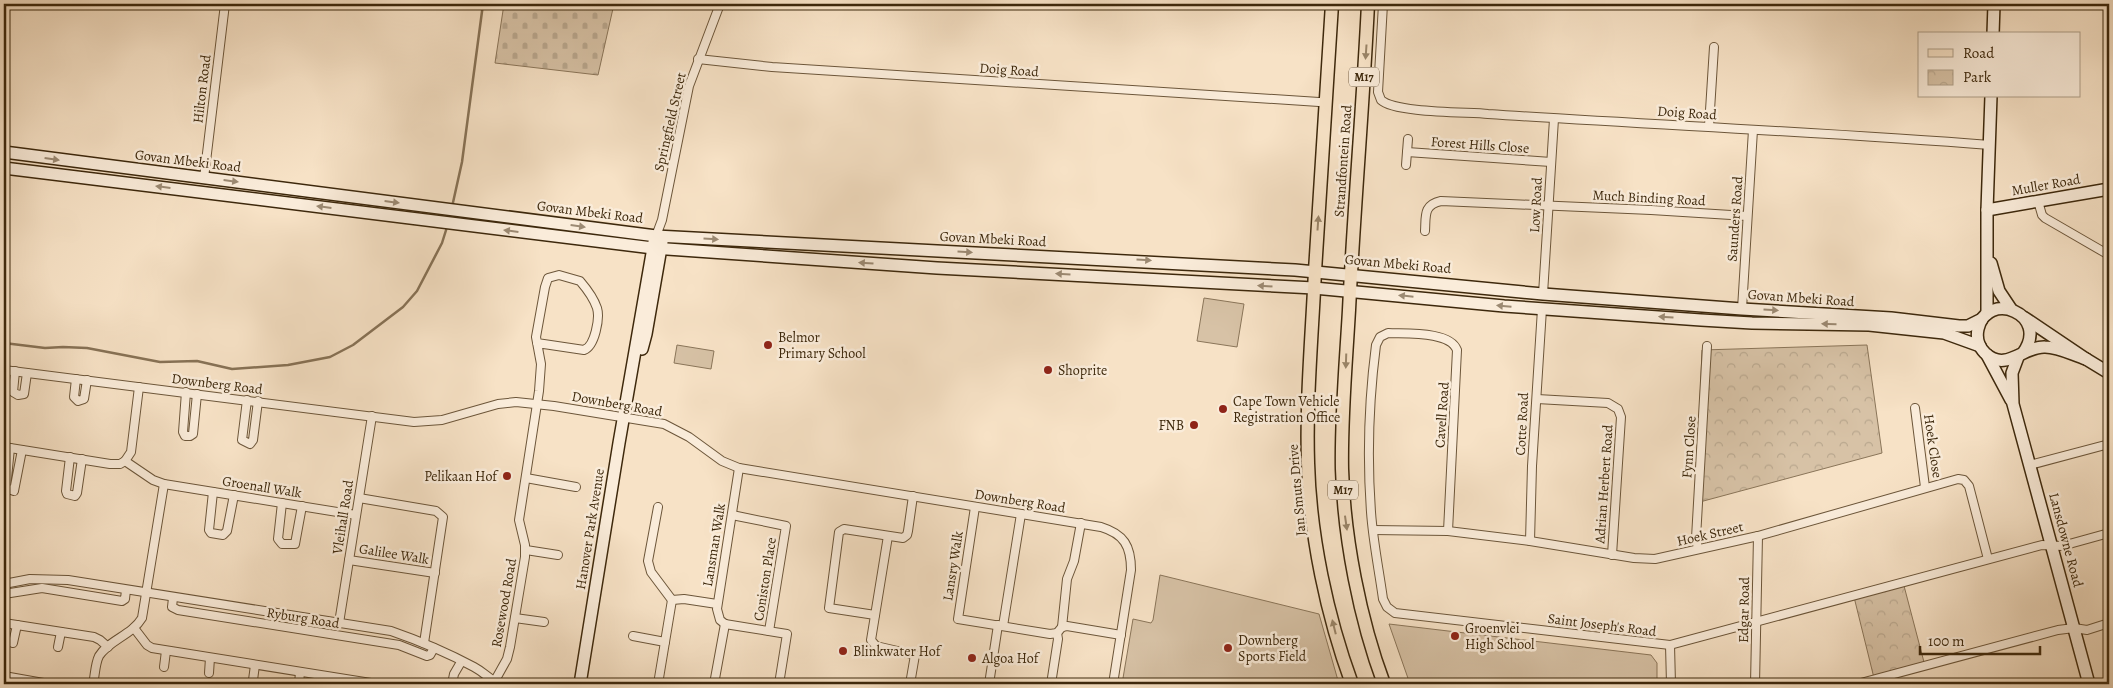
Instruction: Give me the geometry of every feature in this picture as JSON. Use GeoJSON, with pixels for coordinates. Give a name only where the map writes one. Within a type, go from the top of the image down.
{"type":"FeatureCollection","features":[{"type":"Feature","properties":{"kind":"main road","name":"Strandfontein Road"},"geometry":{"type":"LineString","coordinates":[[1314,288],[1332,4]]}},
{"type":"Feature","properties":{"kind":"main road","name":"Strandfontein Road"},"geometry":{"type":"LineString","coordinates":[[1350,291],[1368,4]]}},
{"type":"Feature","properties":{"kind":"main road"},"geometry":{"type":"LineString","coordinates":[[1993,32],[1994,4]]}},
{"type":"Feature","properties":{"kind":"main road"},"geometry":{"type":"LineString","coordinates":[[1991,98],[1987,210],[1988,252],[1985,317],[1977,332],[1980,346],[1987,356],[2006,361],[2034,348],[2046,347],[2086,359]]}},
{"type":"Feature","properties":{"kind":"main road","name":"Govan Mbeki Road"},"geometry":{"type":"LineString","coordinates":[[4,152],[659,236],[1177,262],[1351,274],[1543,294],[1891,318],[1961,326],[1968,326],[1985,317]]}},
{"type":"Feature","properties":{"kind":"main road","name":"Govan Mbeki Road"},"geometry":{"type":"LineString","coordinates":[[4,168],[657,249],[937,268],[1314,288],[1542,309],[1752,323],[1889,326],[1944,333],[1980,346]]}},
{"type":"Feature","properties":{"kind":"main road","name":"Muller Road"},"geometry":{"type":"LineString","coordinates":[[1987,210],[2109,189]]}},
{"type":"Feature","properties":{"kind":"main road","name":"Hanover Park Avenue"},"geometry":{"type":"LineString","coordinates":[[580,684],[631,378],[646,334],[659,236]]}},
{"type":"Feature","properties":{"kind":"main road"},"geometry":{"type":"LineString","coordinates":[[1988,252],[1999,291],[2011,309],[2109,373]]}},
{"type":"Feature","properties":{"kind":"main road","name":"Jan Smuts Drive"},"geometry":{"type":"LineString","coordinates":[[1314,288],[1308,415],[1310,496],[1324,588],[1337,639],[1352,684]]}},
{"type":"Feature","properties":{"kind":"main road","name":"M17"},"geometry":{"type":"LineString","coordinates":[[1350,291],[1343,420],[1342,471],[1345,516],[1356,582],[1376,664],[1384,684]]}},
{"type":"Feature","properties":{"kind":"main road"},"geometry":{"type":"LineString","coordinates":[[1985,317],[1998,309],[2011,309]]}},
{"type":"Feature","properties":{"kind":"main road"},"geometry":{"type":"LineString","coordinates":[[2021,355],[2027,347],[2030,335],[2024,317]]}},
{"type":"Feature","properties":{"kind":"main road","name":"Lansdowne Road"},"geometry":{"type":"LineString","coordinates":[[2013,404],[2012,373],[2021,355]]}},
{"type":"Feature","properties":{"kind":"main road","name":"Lansdowne Road"},"geometry":{"type":"LineString","coordinates":[[1987,356],[2013,404],[2089,684]]}},
{"type":"Feature","properties":{"kind":"street","name":"Hilton Road"},"geometry":{"type":"LineString","coordinates":[[204,178],[225,4]]}},
{"type":"Feature","properties":{"kind":"street","name":"Springfield Street"},"geometry":{"type":"LineString","coordinates":[[659,236],[684,104],[698,59],[720,4]]}},
{"type":"Feature","properties":{"kind":"street","name":"Doig Road"},"geometry":{"type":"LineString","coordinates":[[1383,4],[1378,92],[1380,99],[1390,106],[1435,111],[1709,126],[1990,145]]}},
{"type":"Feature","properties":{"kind":"street"},"geometry":{"type":"LineString","coordinates":[[1709,126],[1714,47]]}},
{"type":"Feature","properties":{"kind":"street","name":"Doig Road"},"geometry":{"type":"LineString","coordinates":[[698,59],[772,67],[1319,102]]}},
{"type":"Feature","properties":{"kind":"street","name":"Low Road"},"geometry":{"type":"LineString","coordinates":[[1543,294],[1554,118]]}},
{"type":"Feature","properties":{"kind":"street","name":"Saunders Road"},"geometry":{"type":"LineString","coordinates":[[1742,309],[1753,130]]}},
{"type":"Feature","properties":{"kind":"street"},"geometry":{"type":"LineString","coordinates":[[1406,165],[1408,139]]}},
{"type":"Feature","properties":{"kind":"street","name":"Forest Hills Close"},"geometry":{"type":"LineString","coordinates":[[1407,152],[1551,162]]}},
{"type":"Feature","properties":{"kind":"street","name":"Much Binding Road"},"geometry":{"type":"LineString","coordinates":[[1425,231],[1428,208],[1432,203],[1441,201],[1748,216]]}},
{"type":"Feature","properties":{"kind":"street"},"geometry":{"type":"LineString","coordinates":[[2038,201],[2042,215],[2045,218],[2109,255]]}},
{"type":"Feature","properties":{"kind":"street","name":"Rosewood Road"},"geometry":{"type":"LineString","coordinates":[[493,683],[508,654],[526,550],[519,520],[539,391],[541,364],[537,343],[545,287],[548,278],[559,275],[580,281],[596,306],[597,319],[592,345],[589,349],[584,350],[537,343]]}},
{"type":"Feature","properties":{"kind":"street","name":"Cotte Road"},"geometry":{"type":"LineString","coordinates":[[1530,541],[1542,309]]}},
{"type":"Feature","properties":{"kind":"street","name":"Saint Joseph's Road"},"geometry":{"type":"LineString","coordinates":[[1414,334],[1388,333],[1380,338],[1376,344],[1369,473],[1373,530],[1383,599],[1387,607],[1395,613],[1670,645],[2042,545],[2062,546],[2109,533]]}},
{"type":"Feature","properties":{"kind":"street","name":"Cavell Road"},"geometry":{"type":"LineString","coordinates":[[1414,334],[1445,338],[1453,342],[1457,350],[1448,531]]}},
{"type":"Feature","properties":{"kind":"street","name":"Fynn Close"},"geometry":{"type":"LineString","coordinates":[[1698,549],[1696,538],[1707,346]]}},
{"type":"Feature","properties":{"kind":"street","name":"Downberg Road"},"geometry":{"type":"LineString","coordinates":[[4,370],[414,422],[428,422],[498,404],[516,402],[536,403],[664,424],[689,437],[722,461],[739,468],[1101,527],[1116,532],[1125,542],[1131,557],[1131,570],[1113,684]]}},
{"type":"Feature","properties":{"kind":"street"},"geometry":{"type":"LineString","coordinates":[[15,371],[13,392],[18,395],[24,394],[27,373]]}},
{"type":"Feature","properties":{"kind":"street"},"geometry":{"type":"LineString","coordinates":[[76,379],[74,398],[78,401],[84,399],[87,380]]}},
{"type":"Feature","properties":{"kind":"street"},"geometry":{"type":"LineString","coordinates":[[22,450],[14,491],[6,490],[7,447],[115,464],[125,461],[131,452],[139,387]]}},
{"type":"Feature","properties":{"kind":"street"},"geometry":{"type":"LineString","coordinates":[[186,392],[183,432],[185,436],[193,434],[197,394]]}},
{"type":"Feature","properties":{"kind":"street","name":"Adrian Herbert Road"},"geometry":{"type":"LineString","coordinates":[[1537,398],[1608,402],[1618,409],[1620,417],[1612,555]]}},
{"type":"Feature","properties":{"kind":"street"},"geometry":{"type":"LineString","coordinates":[[246,400],[242,440],[250,444],[253,440],[258,401]]}},
{"type":"Feature","properties":{"kind":"street","name":"Hoek Close"},"geometry":{"type":"LineString","coordinates":[[1915,408],[1926,487]]}},
{"type":"Feature","properties":{"kind":"street","name":"Vleihall Road"},"geometry":{"type":"LineString","coordinates":[[339,623],[372,416]]}},
{"type":"Feature","properties":{"kind":"street"},"geometry":{"type":"LineString","coordinates":[[2030,465],[2109,444]]}},
{"type":"Feature","properties":{"kind":"street"},"geometry":{"type":"LineString","coordinates":[[70,457],[66,492],[75,496],[82,459]]}},
{"type":"Feature","properties":{"kind":"street","name":"Groenall Walk"},"geometry":{"type":"LineString","coordinates":[[125,461],[153,480],[164,484],[356,515]]}},
{"type":"Feature","properties":{"kind":"street","name":"Lansman Walk"},"geometry":{"type":"LineString","coordinates":[[725,624],[720,620],[717,604],[739,468]]}},
{"type":"Feature","properties":{"kind":"street"},"geometry":{"type":"LineString","coordinates":[[526,478],[576,487]]}},
{"type":"Feature","properties":{"kind":"street","name":"Hoek Street"},"geometry":{"type":"LineString","coordinates":[[1373,530],[1448,531],[1530,541],[1612,555],[1655,559],[1758,536],[1958,479],[1964,480],[1967,483],[1988,559]]}},
{"type":"Feature","properties":{"kind":"street"},"geometry":{"type":"LineString","coordinates":[[94,684],[97,662],[100,656],[108,647],[134,628],[142,618],[164,484]]}},
{"type":"Feature","properties":{"kind":"street"},"geometry":{"type":"LineString","coordinates":[[213,492],[209,530],[211,533],[223,536],[227,531],[234,495]]}},
{"type":"Feature","properties":{"kind":"street"},"geometry":{"type":"LineString","coordinates":[[875,615],[829,608],[840,531],[844,529],[903,538],[907,536],[913,496]]}},
{"type":"Feature","properties":{"kind":"street","name":"Galilee Walk"},"geometry":{"type":"LineString","coordinates":[[359,498],[427,509],[440,513],[443,521],[424,643]]}},
{"type":"Feature","properties":{"kind":"street"},"geometry":{"type":"LineString","coordinates":[[282,503],[278,539],[282,544],[295,544],[302,506]]}},
{"type":"Feature","properties":{"kind":"street"},"geometry":{"type":"LineString","coordinates":[[658,507],[648,561],[650,572],[672,600],[658,684]]}},
{"type":"Feature","properties":{"kind":"street","name":"Lansry Walk"},"geometry":{"type":"LineString","coordinates":[[975,507],[958,618],[1050,634],[1067,626],[1121,635]]}},
{"type":"Feature","properties":{"kind":"street"},"geometry":{"type":"LineString","coordinates":[[989,684],[1021,514]]}},
{"type":"Feature","properties":{"kind":"street","name":"Coniston Place"},"geometry":{"type":"LineString","coordinates":[[732,515],[786,526],[769,631]]}},
{"type":"Feature","properties":{"kind":"street"},"geometry":{"type":"LineString","coordinates":[[1051,684],[1068,576],[1074,561],[1081,523]]}},
{"type":"Feature","properties":{"kind":"street"},"geometry":{"type":"LineString","coordinates":[[888,536],[871,637],[874,645],[915,655],[910,684]]}},
{"type":"Feature","properties":{"kind":"street","name":"Edgar Road"},"geometry":{"type":"LineString","coordinates":[[1755,684],[1758,536]]}},
{"type":"Feature","properties":{"kind":"street"},"geometry":{"type":"LineString","coordinates":[[526,550],[558,554]]}},
{"type":"Feature","properties":{"kind":"street","name":"Galilee Walk"},"geometry":{"type":"LineString","coordinates":[[349,560],[434,573]]}},
{"type":"Feature","properties":{"kind":"street","name":"Ryburg Road"},"geometry":{"type":"LineString","coordinates":[[4,584],[45,578],[392,631],[424,643],[482,672],[493,683]]}},
{"type":"Feature","properties":{"kind":"street"},"geometry":{"type":"LineString","coordinates":[[4,594],[42,588],[122,601],[125,599],[126,590]]}},
{"type":"Feature","properties":{"kind":"street","name":"Ryburg Road"},"geometry":{"type":"LineString","coordinates":[[173,598],[172,607],[178,610],[399,645],[427,656],[430,655],[434,648]]}},
{"type":"Feature","properties":{"kind":"street"},"geometry":{"type":"LineString","coordinates":[[672,600],[684,599],[717,604]]}},
{"type":"Feature","properties":{"kind":"street"},"geometry":{"type":"LineString","coordinates":[[515,618],[544,622]]}},
{"type":"Feature","properties":{"kind":"street"},"geometry":{"type":"LineString","coordinates":[[4,623],[96,638],[108,647]]}},
{"type":"Feature","properties":{"kind":"street"},"geometry":{"type":"LineString","coordinates":[[1858,684],[2074,628],[2087,630],[2109,623]]}},
{"type":"Feature","properties":{"kind":"street"},"geometry":{"type":"LineString","coordinates":[[714,684],[725,624]]}},
{"type":"Feature","properties":{"kind":"street","name":"Coniston Place"},"geometry":{"type":"LineString","coordinates":[[725,624],[787,634],[779,684]]}},
{"type":"Feature","properties":{"kind":"street"},"geometry":{"type":"LineString","coordinates":[[13,644],[17,625]]}},
{"type":"Feature","properties":{"kind":"street"},"geometry":{"type":"LineString","coordinates":[[134,628],[147,645],[166,651],[300,672],[356,683],[377,684]]}},
{"type":"Feature","properties":{"kind":"street"},"geometry":{"type":"LineString","coordinates":[[58,647],[61,632]]}},
{"type":"Feature","properties":{"kind":"street"},"geometry":{"type":"LineString","coordinates":[[633,636],[664,642]]}},
{"type":"Feature","properties":{"kind":"street"},"geometry":{"type":"LineString","coordinates":[[1670,645],[1671,684]]}},
{"type":"Feature","properties":{"kind":"street"},"geometry":{"type":"LineString","coordinates":[[164,667],[166,651]]}},
{"type":"Feature","properties":{"kind":"street"},"geometry":{"type":"LineString","coordinates":[[209,673],[210,658]]}},
{"type":"Feature","properties":{"kind":"street"},"geometry":{"type":"LineString","coordinates":[[452,684],[454,674],[461,662]]}},
{"type":"Feature","properties":{"kind":"street"},"geometry":{"type":"LineString","coordinates":[[253,680],[255,665]]}},
{"type":"Feature","properties":{"kind":"street"},"geometry":{"type":"LineString","coordinates":[[298,684],[300,672]]}},
{"type":"Feature","properties":{"kind":"street"},"geometry":{"type":"LineString","coordinates":[[4,676],[49,684]]}},
{"type":"Feature","properties":{"kind":"street"},"geometry":{"type":"LineString","coordinates":[[493,683],[504,684]]}},
{"type":"Feature","properties":{"kind":"green space"},"geometry":{"type":"Polygon","coordinates":[[[504,4],[614,4],[598,75],[495,63],[504,4]]]}},
{"type":"Feature","properties":{"kind":"green space"},"geometry":{"type":"Polygon","coordinates":[[[1204,298],[1244,304],[1237,347],[1197,341],[1204,298]]]}},
{"type":"Feature","properties":{"kind":"green space"},"geometry":{"type":"Polygon","coordinates":[[[677,345],[714,351],[711,369],[674,363],[677,345]]]}},
{"type":"Feature","properties":{"kind":"green space"},"geometry":{"type":"Polygon","coordinates":[[[1867,345],[1882,453],[1696,503],[1702,350],[1867,345]]]}},
{"type":"Feature","properties":{"kind":"green space","name":"Downberg Sports Field"},"geometry":{"type":"Polygon","coordinates":[[[1160,575],[1319,614],[1339,684],[1122,684],[1133,619],[1151,623],[1153,620],[1160,575]]]}},
{"type":"Feature","properties":{"kind":"green space"},"geometry":{"type":"Polygon","coordinates":[[[1903,582],[1925,666],[1874,678],[1854,597],[1903,582]]]}},
{"type":"Feature","properties":{"kind":"green space","name":"Groenvlei High School"},"geometry":{"type":"Polygon","coordinates":[[[1389,624],[1651,655],[1657,663],[1657,684],[1410,684],[1389,624]]]}},
{"type":"Feature","properties":{"kind":"waterway"},"geometry":{"type":"LineString","coordinates":[[452,207],[462,162],[483,4]]}},
{"type":"Feature","properties":{"kind":"waterway"},"geometry":{"type":"LineString","coordinates":[[4,343],[45,348],[87,348],[160,362],[197,361],[232,369],[288,365],[330,357],[353,345],[403,307],[417,291],[442,243],[447,227]]}},
{"type":"Feature","properties":{"kind":"place","name":"Belmor Primary School"},"geometry":{"type":"Point","coordinates":[768,345]}},
{"type":"Feature","properties":{"kind":"place","name":"Shoprite"},"geometry":{"type":"Point","coordinates":[1048,370]}},
{"type":"Feature","properties":{"kind":"place","name":"Cape Town Vehicle Registration Office"},"geometry":{"type":"Point","coordinates":[1223,409]}},
{"type":"Feature","properties":{"kind":"place","name":"FNB"},"geometry":{"type":"Point","coordinates":[1194,425]}},
{"type":"Feature","properties":{"kind":"place","name":"Pelikaan Hof"},"geometry":{"type":"Point","coordinates":[507,476]}},
{"type":"Feature","properties":{"kind":"place","name":"Groenvlei High School"},"geometry":{"type":"Point","coordinates":[1455,636]}},
{"type":"Feature","properties":{"kind":"place","name":"Downberg Sports Field"},"geometry":{"type":"Point","coordinates":[1228,648]}},
{"type":"Feature","properties":{"kind":"place","name":"Blinkwater Hof"},"geometry":{"type":"Point","coordinates":[843,651]}},
{"type":"Feature","properties":{"kind":"place","name":"Algoa Hof"},"geometry":{"type":"Point","coordinates":[972,658]}}]}
